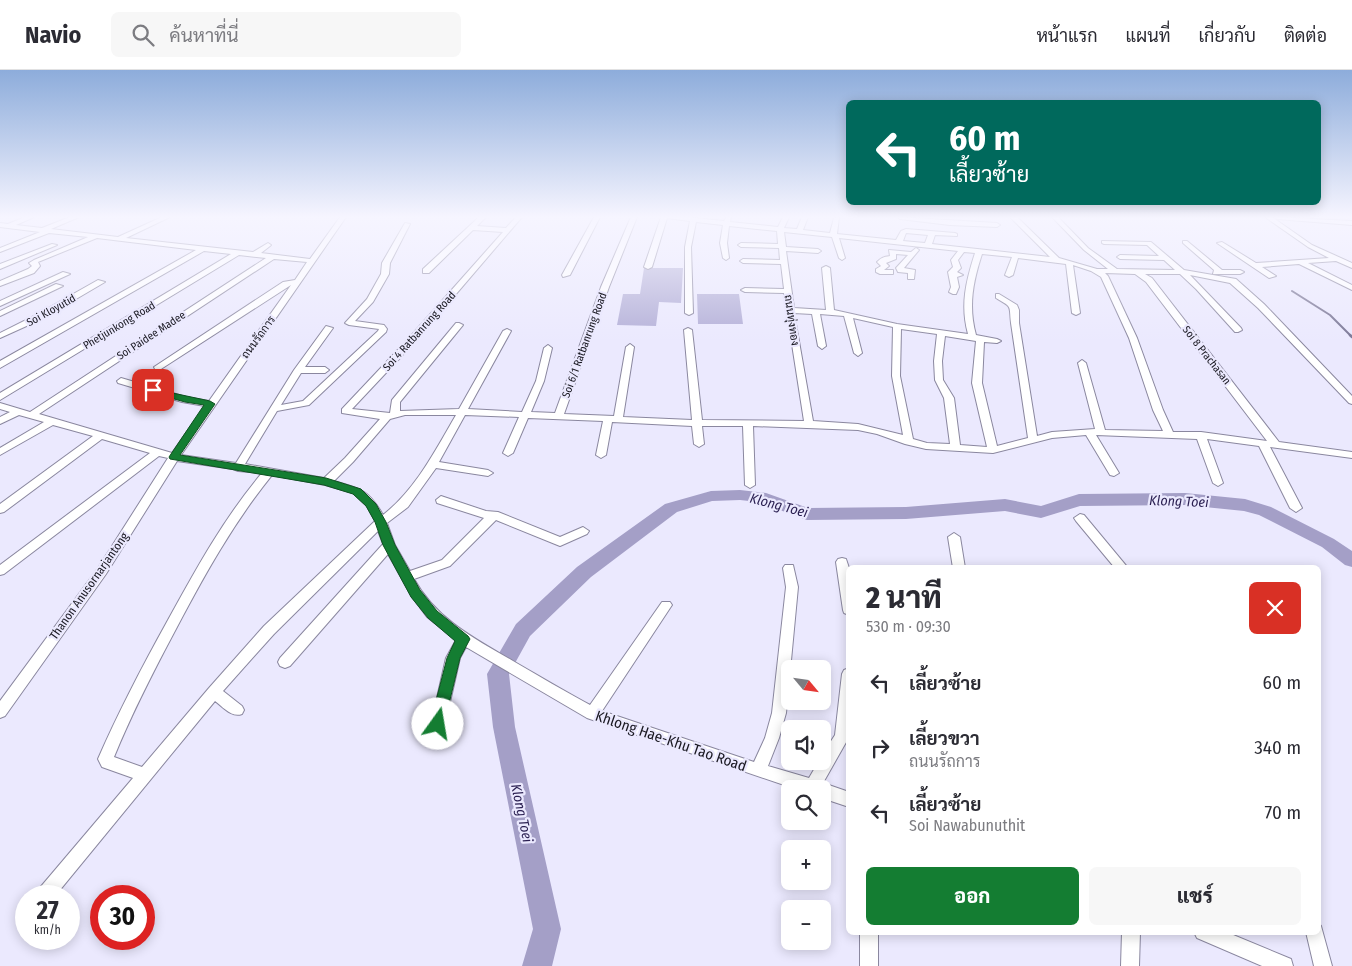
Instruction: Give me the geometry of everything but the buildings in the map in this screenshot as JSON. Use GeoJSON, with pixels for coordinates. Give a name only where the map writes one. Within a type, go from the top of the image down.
{"type":"FeatureCollection","features":[{"type":"Feature","properties":{"kind":"street"},"geometry":{"type":"LineString","coordinates":[[0,267],[20,259]]}},
{"type":"Feature","properties":{"kind":"street"},"geometry":{"type":"LineString","coordinates":[[0,284],[35,268],[33,263],[41,259]]}},
{"type":"Feature","properties":{"kind":"street"},"geometry":{"type":"LineString","coordinates":[[0,366],[185,259]]}},
{"type":"Feature","properties":{"kind":"street","name":"Phetjunkong Road"},"geometry":{"type":"LineString","coordinates":[[0,397],[227,259]]}},
{"type":"Feature","properties":{"kind":"street","name":"Soi Paidee Madee"},"geometry":{"type":"LineString","coordinates":[[31,415],[269,259]]}},
{"type":"Feature","properties":{"kind":"street"},"geometry":{"type":"LineString","coordinates":[[291,259],[313,261]]}},
{"type":"Feature","properties":{"kind":"street"},"geometry":{"type":"LineString","coordinates":[[275,409],[306,403],[382,332],[381,327],[349,323],[370,300],[385,274],[388,259]]}},
{"type":"Feature","properties":{"kind":"street"},"geometry":{"type":"LineString","coordinates":[[426,271],[439,259]]}},
{"type":"Feature","properties":{"kind":"street","name":"Soi 4 Ratbanrung Road"},"geometry":{"type":"LineString","coordinates":[[391,415],[345,411],[412,340],[483,259]]}},
{"type":"Feature","properties":{"kind":"street"},"geometry":{"type":"LineString","coordinates":[[566,275],[575,259]]}},
{"type":"Feature","properties":{"kind":"street","name":"Soi 6/1 Ratbanrung Road"},"geometry":{"type":"LineString","coordinates":[[558,417],[617,259]]}},
{"type":"Feature","properties":{"kind":"street"},"geometry":{"type":"LineString","coordinates":[[648,266],[650,259]]}},
{"type":"Feature","properties":{"kind":"street"},"geometry":{"type":"LineString","coordinates":[[688,259],[689,313]]}},
{"type":"Feature","properties":{"kind":"street","name":"ถนนทุ่งทอง"},"geometry":{"type":"LineString","coordinates":[[784,259],[790,310],[810,424]]}},
{"type":"Feature","properties":{"kind":"street"},"geometry":{"type":"LineString","coordinates":[[886,259],[881,262],[885,266],[880,269],[880,272],[890,272]]}},
{"type":"Feature","properties":{"kind":"street"},"geometry":{"type":"LineString","coordinates":[[908,259],[900,268],[901,270],[912,272],[911,277]]}},
{"type":"Feature","properties":{"kind":"street"},"geometry":{"type":"LineString","coordinates":[[952,292],[955,287],[955,273],[958,268],[955,259]]}},
{"type":"Feature","properties":{"kind":"street"},"geometry":{"type":"LineString","coordinates":[[977,259],[966,295],[967,320],[976,340],[977,383],[992,450]]}},
{"type":"Feature","properties":{"kind":"street"},"geometry":{"type":"LineString","coordinates":[[1009,275],[1015,259]]}},
{"type":"Feature","properties":{"kind":"street"},"geometry":{"type":"LineString","coordinates":[[1047,259],[1069,262],[1097,271],[1240,272]]}},
{"type":"Feature","properties":{"kind":"street"},"geometry":{"type":"LineString","coordinates":[[1099,259],[1116,272]]}},
{"type":"Feature","properties":{"kind":"street"},"geometry":{"type":"LineString","coordinates":[[1167,259],[1183,272],[1238,330]]}},
{"type":"Feature","properties":{"kind":"street"},"geometry":{"type":"LineString","coordinates":[[1205,259],[1220,272]]}},
{"type":"Feature","properties":{"kind":"street"},"geometry":{"type":"LineString","coordinates":[[1246,259],[1272,276]]}},
{"type":"Feature","properties":{"kind":"street"},"geometry":{"type":"LineString","coordinates":[[1256,265],[1340,259],[1352,266]]}},
{"type":"Feature","properties":{"kind":"street","name":"ถนนรัถการ"},"geometry":{"type":"LineString","coordinates":[[174,457],[313,261]]}},
{"type":"Feature","properties":{"kind":"street"},"geometry":{"type":"LineString","coordinates":[[743,261],[784,262]]}},
{"type":"Feature","properties":{"kind":"street"},"geometry":{"type":"LineString","coordinates":[[1069,262],[1076,313]]}},
{"type":"Feature","properties":{"kind":"street"},"geometry":{"type":"LineString","coordinates":[[1301,262],[1352,288]]}},
{"type":"Feature","properties":{"kind":"street"},"geometry":{"type":"LineString","coordinates":[[826,268],[830,313]]}},
{"type":"Feature","properties":{"kind":"street"},"geometry":{"type":"LineString","coordinates":[[1097,271],[1104,276],[1133,338],[1158,410],[1169,434]]}},
{"type":"Feature","properties":{"kind":"street","name":"Soi 8 Prachasan"},"geometry":{"type":"LineString","coordinates":[[1136,271],[1149,280],[1275,444]]}},
{"type":"Feature","properties":{"kind":"street"},"geometry":{"type":"LineString","coordinates":[[1183,272],[1233,281],[1261,306],[1352,401]]}},
{"type":"Feature","properties":{"kind":"street"},"geometry":{"type":"LineString","coordinates":[[0,304],[66,274]]}},
{"type":"Feature","properties":{"kind":"street"},"geometry":{"type":"LineString","coordinates":[[158,367],[286,284],[298,281]]}},
{"type":"Feature","properties":{"kind":"street","name":"Soi Kloyutid"},"geometry":{"type":"LineString","coordinates":[[0,336],[39,317],[101,282]]}},
{"type":"Feature","properties":{"kind":"street"},"geometry":{"type":"LineString","coordinates":[[0,314],[59,286]]}},
{"type":"Feature","properties":{"kind":"street"},"geometry":{"type":"LineString","coordinates":[[745,290],[788,291]]}},
{"type":"Feature","properties":{"kind":"street"},"geometry":{"type":"LineString","coordinates":[[1000,296],[1013,305],[1015,310],[1014,316],[1019,344],[1022,384],[1033,439]]}},
{"type":"Feature","properties":{"kind":"street"},"geometry":{"type":"LineString","coordinates":[[790,310],[848,315],[941,334],[976,340],[997,341]]}},
{"type":"Feature","properties":{"kind":"street"},"geometry":{"type":"LineString","coordinates":[[816,312],[822,346]]}},
{"type":"Feature","properties":{"kind":"street"},"geometry":{"type":"LineString","coordinates":[[848,315],[858,353]]}},
{"type":"Feature","properties":{"kind":"street"},"geometry":{"type":"LineString","coordinates":[[326,482],[391,415],[395,402],[459,325]]}},
{"type":"Feature","properties":{"kind":"street"},"geometry":{"type":"LineString","coordinates":[[896,326],[896,376],[909,442]]}},
{"type":"Feature","properties":{"kind":"street"},"geometry":{"type":"LineString","coordinates":[[238,468],[275,409],[282,394],[329,328]]}},
{"type":"Feature","properties":{"kind":"street"},"geometry":{"type":"LineString","coordinates":[[688,330],[699,444]]}},
{"type":"Feature","properties":{"kind":"street"},"geometry":{"type":"LineString","coordinates":[[53,885],[214,692],[269,630],[381,522],[404,504],[433,464],[507,331]]}},
{"type":"Feature","properties":{"kind":"street"},"geometry":{"type":"LineString","coordinates":[[941,334],[938,361],[939,380],[949,398],[956,449]]}},
{"type":"Feature","properties":{"kind":"street"},"geometry":{"type":"LineString","coordinates":[[601,454],[613,418],[630,347]]}},
{"type":"Feature","properties":{"kind":"street"},"geometry":{"type":"LineString","coordinates":[[508,453],[540,381],[548,348]]}},
{"type":"Feature","properties":{"kind":"street"},"geometry":{"type":"LineString","coordinates":[[1082,363],[1101,432]]}},
{"type":"Feature","properties":{"kind":"street"},"geometry":{"type":"LineString","coordinates":[[298,370],[325,370]]}},
{"type":"Feature","properties":{"kind":"street"},"geometry":{"type":"LineString","coordinates":[[121,381],[185,400],[210,404]]}},
{"type":"Feature","properties":{"kind":"street","name":"Khlong Hae-Khu Tao Road"},"geometry":{"type":"LineString","coordinates":[[0,406],[174,457],[238,468],[269,471],[326,482],[357,491],[371,504],[381,522],[389,545],[416,594],[432,614],[463,639],[592,714],[792,780]]}},
{"type":"Feature","properties":{"kind":"street"},"geometry":{"type":"LineString","coordinates":[[0,421],[19,411]]}},
{"type":"Feature","properties":{"kind":"street"},"geometry":{"type":"LineString","coordinates":[[391,415],[405,412],[463,412],[697,423],[810,424],[858,427],[880,431],[926,446],[992,450],[1052,435],[1089,432],[1200,435],[1352,455]]}},
{"type":"Feature","properties":{"kind":"street"},"geometry":{"type":"LineString","coordinates":[[0,452],[52,421]]}},
{"type":"Feature","properties":{"kind":"street"},"geometry":{"type":"LineString","coordinates":[[748,423],[750,485]]}},
{"type":"Feature","properties":{"kind":"street"},"geometry":{"type":"LineString","coordinates":[[1089,432],[1114,473]]}},
{"type":"Feature","properties":{"kind":"street"},"geometry":{"type":"LineString","coordinates":[[1200,435],[1218,483]]}},
{"type":"Feature","properties":{"kind":"street"},"geometry":{"type":"LineString","coordinates":[[0,509],[100,436]]}},
{"type":"Feature","properties":{"kind":"street"},"geometry":{"type":"LineString","coordinates":[[1262,442],[1296,508]]}},
{"type":"Feature","properties":{"kind":"street"},"geometry":{"type":"LineString","coordinates":[[0,571],[158,452]]}},
{"type":"Feature","properties":{"kind":"street","name":"Thanon Anusornarjantong"},"geometry":{"type":"LineString","coordinates":[[0,712],[102,571],[174,457]]}},
{"type":"Feature","properties":{"kind":"street"},"geometry":{"type":"LineString","coordinates":[[433,464],[488,473]]}},
{"type":"Feature","properties":{"kind":"street"},"geometry":{"type":"LineString","coordinates":[[145,775],[107,762],[106,758],[120,724],[202,568],[248,494],[269,471]]}},
{"type":"Feature","properties":{"kind":"street"},"geometry":{"type":"LineString","coordinates":[[441,500],[485,515],[494,515],[560,542],[583,531]]}},
{"type":"Feature","properties":{"kind":"street"},"geometry":{"type":"LineString","coordinates":[[407,577],[446,563],[494,515]]}},
{"type":"Feature","properties":{"kind":"street"},"geometry":{"type":"LineString","coordinates":[[1080,518],[1119,565]]}},
{"type":"Feature","properties":{"kind":"street"},"geometry":{"type":"LineString","coordinates":[[954,537],[958,565]]}},
{"type":"Feature","properties":{"kind":"street"},"geometry":{"type":"LineString","coordinates":[[285,662],[389,545]]}},
{"type":"Feature","properties":{"kind":"street"},"geometry":{"type":"LineString","coordinates":[[842,562],[846,589]]}},
{"type":"Feature","properties":{"kind":"street"},"geometry":{"type":"LineString","coordinates":[[758,770],[772,738],[779,713],[792,587],[789,568]]}},
{"type":"Feature","properties":{"kind":"street"},"geometry":{"type":"LineString","coordinates":[[592,714],[666,605]]}},
{"type":"Feature","properties":{"kind":"street"},"geometry":{"type":"LineString","coordinates":[[438,724],[453,658],[463,639]]}},
{"type":"Feature","properties":{"kind":"street"},"geometry":{"type":"LineString","coordinates":[[214,692],[236,710]]}},
{"type":"Feature","properties":{"kind":"street"},"geometry":{"type":"LineString","coordinates":[[823,780],[842,736],[846,701]]}},
{"type":"Feature","properties":{"kind":"street","name":"Khlong Hae-Khu Tao Road"},"geometry":{"type":"LineString","coordinates":[[831,793],[846,799]]}},
{"type":"Feature","properties":{"kind":"street"},"geometry":{"type":"LineString","coordinates":[[869,935],[869,966]]}},
{"type":"Feature","properties":{"kind":"street"},"geometry":{"type":"LineString","coordinates":[[1130,966],[1131,935]]}},
{"type":"Feature","properties":{"kind":"street"},"geometry":{"type":"LineString","coordinates":[[1212,935],[1284,966]]}},
{"type":"Feature","properties":{"kind":"street"},"geometry":{"type":"LineString","coordinates":[[1316,935],[1323,966]]}},
{"type":"Feature","properties":{"kind":"shaded area"},"geometry":{"type":"Polygon","coordinates":[[[644,268],[683,268],[681,303],[659,302],[656,326],[617,325],[623,294],[640,294],[644,268]]]}},
{"type":"Feature","properties":{"kind":"shaded area"},"geometry":{"type":"Polygon","coordinates":[[[697,294],[739,294],[743,324],[698,324],[697,294]]]}},
{"type":"Feature","properties":{"kind":"waterway"},"geometry":{"type":"LineString","coordinates":[[1292,291],[1330,315],[1352,337]]}},
{"type":"Feature","properties":{"kind":"waterway","name":"Klong Toei"},"geometry":{"type":"LineString","coordinates":[[537,966],[547,929],[504,727],[498,674],[523,630],[584,572],[671,508],[711,496],[740,495],[760,497],[807,514],[906,513],[1005,505],[1041,512],[1079,500],[1185,499],[1245,505],[1265,511],[1328,543],[1352,560]]}},
{"type":"Feature","properties":{"kind":"route"},"geometry":{"type":"LineString","coordinates":[[153,390],[185,400],[210,404],[174,457],[238,468],[269,471],[326,482],[357,491],[371,504],[381,522],[389,545],[416,594],[432,614],[463,639],[453,658],[438,724]]}}]}
